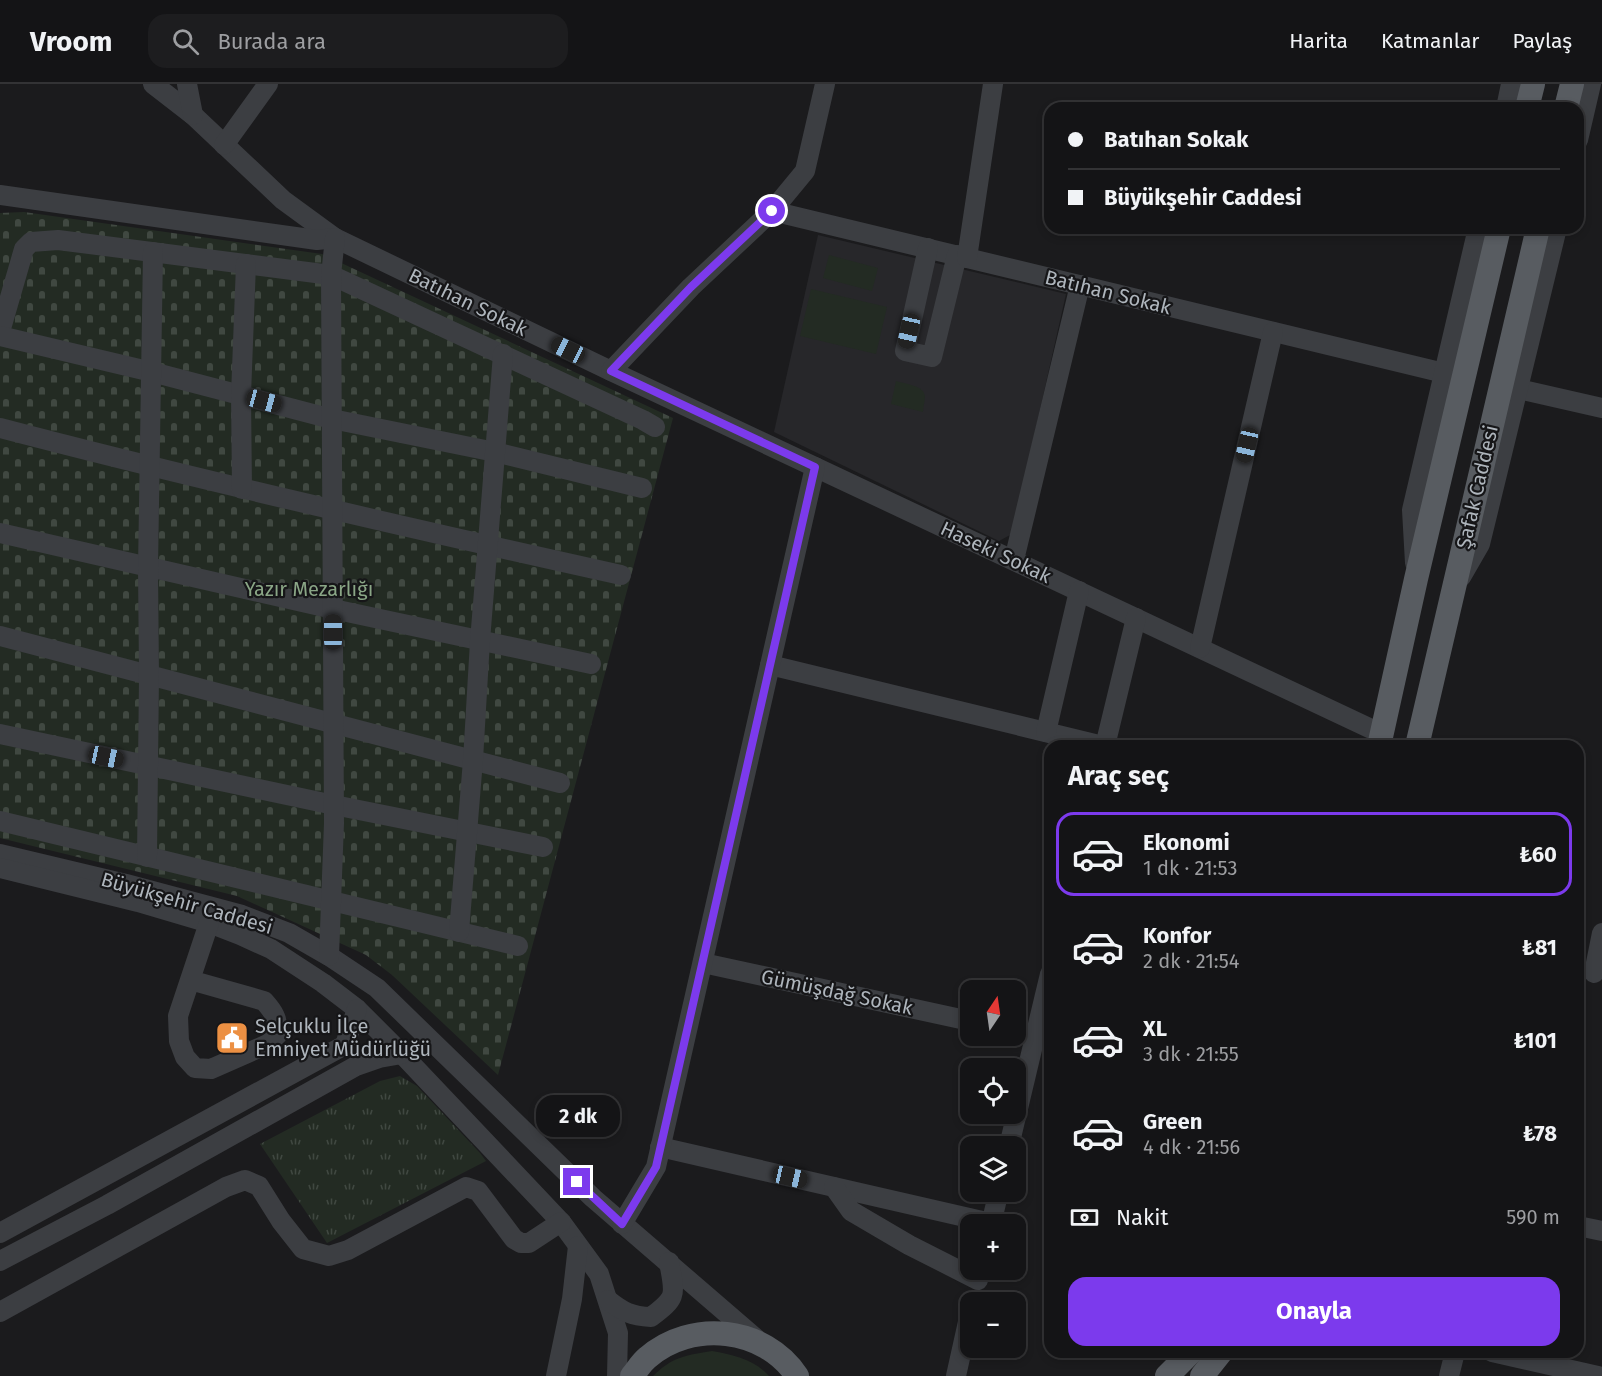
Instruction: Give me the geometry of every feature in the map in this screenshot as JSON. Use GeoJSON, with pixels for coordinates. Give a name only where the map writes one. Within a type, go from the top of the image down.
{"type":"FeatureCollection","features":[{"type":"Feature","properties":{"kind":"main road"},"geometry":{"type":"LineString","coordinates":[[1528,102],[1533,84]]}},
{"type":"Feature","properties":{"kind":"main road"},"geometry":{"type":"LineString","coordinates":[[1573,102],[1589,87]]}},
{"type":"Feature","properties":{"kind":"main road","name":"Şafak Caddesi"},"geometry":{"type":"LineString","coordinates":[[1381,740],[1416,579],[1498,234]]}},
{"type":"Feature","properties":{"kind":"main road","name":"Şafak Caddesi"},"geometry":{"type":"LineString","coordinates":[[1418,740],[1537,234]]}},
{"type":"Feature","properties":{"kind":"main road"},"geometry":{"type":"LineString","coordinates":[[632,1376],[647,1358],[672,1342],[702,1333],[733,1334],[762,1343],[794,1370],[813,1376]]}},
{"type":"Feature","properties":{"kind":"main road"},"geometry":{"type":"LineString","coordinates":[[1167,1376],[1185,1358]]}},
{"type":"Feature","properties":{"kind":"main road"},"geometry":{"type":"LineString","coordinates":[[1202,1376],[1216,1358]]}},
{"type":"Feature","properties":{"kind":"street","name":"Batıhan Sokak"},"geometry":{"type":"LineString","coordinates":[[153,84],[193,116],[283,201],[335,238],[611,371]]}},
{"type":"Feature","properties":{"kind":"street"},"geometry":{"type":"LineString","coordinates":[[187,84],[193,116]]}},
{"type":"Feature","properties":{"kind":"street"},"geometry":{"type":"LineString","coordinates":[[224,145],[268,84]]}},
{"type":"Feature","properties":{"kind":"street"},"geometry":{"type":"LineString","coordinates":[[611,371],[691,287],[772,211],[805,171],[825,84]]}},
{"type":"Feature","properties":{"kind":"street"},"geometry":{"type":"LineString","coordinates":[[928,248],[905,351],[932,357],[962,257],[993,84]]}},
{"type":"Feature","properties":{"kind":"street"},"geometry":{"type":"LineString","coordinates":[[1507,102],[1511,84]]}},
{"type":"Feature","properties":{"kind":"street"},"geometry":{"type":"LineString","coordinates":[[1584,111],[1589,87]]}},
{"type":"Feature","properties":{"kind":"street"},"geometry":{"type":"LineString","coordinates":[[0,195],[317,240],[335,238],[331,275],[334,805],[329,956]]}},
{"type":"Feature","properties":{"kind":"street","name":"Batıhan Sokak"},"geometry":{"type":"LineString","coordinates":[[772,211],[1444,373]]}},
{"type":"Feature","properties":{"kind":"street"},"geometry":{"type":"LineString","coordinates":[[1416,579],[1412,510],[1477,234]]}},
{"type":"Feature","properties":{"kind":"street"},"geometry":{"type":"LineString","coordinates":[[1453,592],[1480,544],[1556,234]]}},
{"type":"Feature","properties":{"kind":"street"},"geometry":{"type":"LineString","coordinates":[[642,488],[495,452],[332,419],[0,334],[24,249],[31,242],[58,240],[331,275],[655,427]]}},
{"type":"Feature","properties":{"kind":"street"},"geometry":{"type":"LineString","coordinates":[[147,857],[148,567],[153,252]]}},
{"type":"Feature","properties":{"kind":"street"},"geometry":{"type":"LineString","coordinates":[[242,489],[241,395],[246,264]]}},
{"type":"Feature","properties":{"kind":"street"},"geometry":{"type":"LineString","coordinates":[[1014,560],[1080,285]]}},
{"type":"Feature","properties":{"kind":"street"},"geometry":{"type":"LineString","coordinates":[[1200,648],[1274,332]]}},
{"type":"Feature","properties":{"kind":"street"},"geometry":{"type":"LineString","coordinates":[[459,932],[503,354]]}},
{"type":"Feature","properties":{"kind":"street","name":"Haseki Sokak"},"geometry":{"type":"LineString","coordinates":[[611,371],[1200,648],[1381,740]]}},
{"type":"Feature","properties":{"kind":"street"},"geometry":{"type":"LineString","coordinates":[[1518,389],[1602,408]]}},
{"type":"Feature","properties":{"kind":"street"},"geometry":{"type":"LineString","coordinates":[[0,428],[242,489],[621,575]]}},
{"type":"Feature","properties":{"kind":"street"},"geometry":{"type":"LineString","coordinates":[[622,1224],[656,1167],[815,467]]}},
{"type":"Feature","properties":{"kind":"street"},"geometry":{"type":"LineString","coordinates":[[0,533],[333,609],[591,664]]}},
{"type":"Feature","properties":{"kind":"street"},"geometry":{"type":"LineString","coordinates":[[1046,732],[1079,591]]}},
{"type":"Feature","properties":{"kind":"street"},"geometry":{"type":"LineString","coordinates":[[1106,740],[1136,618]]}},
{"type":"Feature","properties":{"kind":"street"},"geometry":{"type":"LineString","coordinates":[[0,636],[560,783]]}},
{"type":"Feature","properties":{"kind":"street"},"geometry":{"type":"LineString","coordinates":[[770,665],[1079,740]]}},
{"type":"Feature","properties":{"kind":"street"},"geometry":{"type":"LineString","coordinates":[[0,734],[543,847]]}},
{"type":"Feature","properties":{"kind":"street"},"geometry":{"type":"LineString","coordinates":[[0,821],[518,946]]}},
{"type":"Feature","properties":{"kind":"street","name":"Büyükşehir Caddesi"},"geometry":{"type":"LineString","coordinates":[[0,854],[242,915],[289,933],[329,956],[377,988],[593,1198],[762,1343]]}},
{"type":"Feature","properties":{"kind":"street","name":"Büyükşehir Caddesi"},"geometry":{"type":"LineString","coordinates":[[0,868],[138,902],[209,923],[271,949],[323,983],[357,1009],[561,1222],[599,1274],[618,1333],[617,1376]]}},
{"type":"Feature","properties":{"kind":"street"},"geometry":{"type":"LineString","coordinates":[[190,980],[264,1001],[278,1021],[278,1034],[268,1044],[212,1069],[195,1068],[185,1057],[179,1041],[178,1016],[190,980],[209,923]]}},
{"type":"Feature","properties":{"kind":"street"},"geometry":{"type":"LineString","coordinates":[[1591,972],[1602,933]]}},
{"type":"Feature","properties":{"kind":"street","name":"Gümüşdağ Sokak"},"geometry":{"type":"LineString","coordinates":[[703,963],[960,1019]]}},
{"type":"Feature","properties":{"kind":"street"},"geometry":{"type":"LineString","coordinates":[[0,1233],[345,1045],[357,1009]]}},
{"type":"Feature","properties":{"kind":"street"},"geometry":{"type":"LineString","coordinates":[[1013,1136],[1043,1038],[1026,1034]]}},
{"type":"Feature","properties":{"kind":"street"},"geometry":{"type":"LineString","coordinates":[[345,1045],[356,1066]]}},
{"type":"Feature","properties":{"kind":"street"},"geometry":{"type":"LineString","coordinates":[[0,1261],[117,1199],[356,1066],[402,1054]]}},
{"type":"Feature","properties":{"kind":"street"},"geometry":{"type":"LineString","coordinates":[[660,1147],[960,1217]]}},
{"type":"Feature","properties":{"kind":"street"},"geometry":{"type":"LineString","coordinates":[[0,1312],[226,1187],[245,1180],[259,1186],[281,1221],[303,1249],[329,1256],[348,1250],[466,1187],[478,1191],[514,1239],[521,1243],[528,1243],[561,1222]]}},
{"type":"Feature","properties":{"kind":"street"},"geometry":{"type":"LineString","coordinates":[[834,1187],[851,1211],[909,1245],[960,1267]]}},
{"type":"Feature","properties":{"kind":"street"},"geometry":{"type":"LineString","coordinates":[[1584,1228],[1602,1232]]}},
{"type":"Feature","properties":{"kind":"street"},"geometry":{"type":"LineString","coordinates":[[556,1376],[572,1299],[578,1246]]}},
{"type":"Feature","properties":{"kind":"street"},"geometry":{"type":"LineString","coordinates":[[608,1300],[623,1312],[651,1317],[671,1300],[674,1287],[669,1262]]}},
{"type":"Feature","properties":{"kind":"street"},"geometry":{"type":"LineString","coordinates":[[956,1376],[960,1358]]}},
{"type":"Feature","properties":{"kind":"street"},"geometry":{"type":"LineString","coordinates":[[1449,1376],[1454,1358]]}},
{"type":"Feature","properties":{"kind":"street"},"geometry":{"type":"LineString","coordinates":[[1518,1358],[1598,1376]]}},
{"type":"Feature","properties":{"kind":"shaded area"},"geometry":{"type":"Polygon","coordinates":[[[818,235],[1066,294],[1012,534],[999,541],[774,432],[818,235]]]}},
{"type":"Feature","properties":{"kind":"green space","name":"Yazır Mezarlığı"},"geometry":{"type":"Polygon","coordinates":[[[24,212],[322,254],[673,418],[498,1075],[392,975],[366,955],[237,896],[0,838],[0,213],[24,212]]]}},
{"type":"Feature","properties":{"kind":"green space"},"geometry":{"type":"Polygon","coordinates":[[[829,255],[878,268],[872,291],[823,278],[829,255]]]}},
{"type":"Feature","properties":{"kind":"green space"},"geometry":{"type":"Polygon","coordinates":[[[811,289],[887,307],[876,354],[800,336],[811,289]]]}},
{"type":"Feature","properties":{"kind":"green space"},"geometry":{"type":"Polygon","coordinates":[[[896,381],[922,390],[925,397],[923,412],[891,404],[896,381]]]}},
{"type":"Feature","properties":{"kind":"green space"},"geometry":{"type":"Polygon","coordinates":[[[400,1076],[417,1086],[486,1161],[327,1243],[260,1144],[380,1081],[400,1076]]]}},
{"type":"Feature","properties":{"kind":"green space"},"geometry":{"type":"Polygon","coordinates":[[[712,1351],[735,1356],[757,1365],[769,1376],[653,1376],[680,1358],[712,1351]]]}},
{"type":"Feature","properties":{"kind":"place","name":"Selçuklu İlçe Emniyet Müdürlüğü"},"geometry":{"type":"Point","coordinates":[232,1038]}},
{"type":"Feature","properties":{"kind":"route"},"geometry":{"type":"LineString","coordinates":[[577,1182],[622,1224],[656,1167],[815,467],[611,371],[691,287],[772,211]]}}]}
